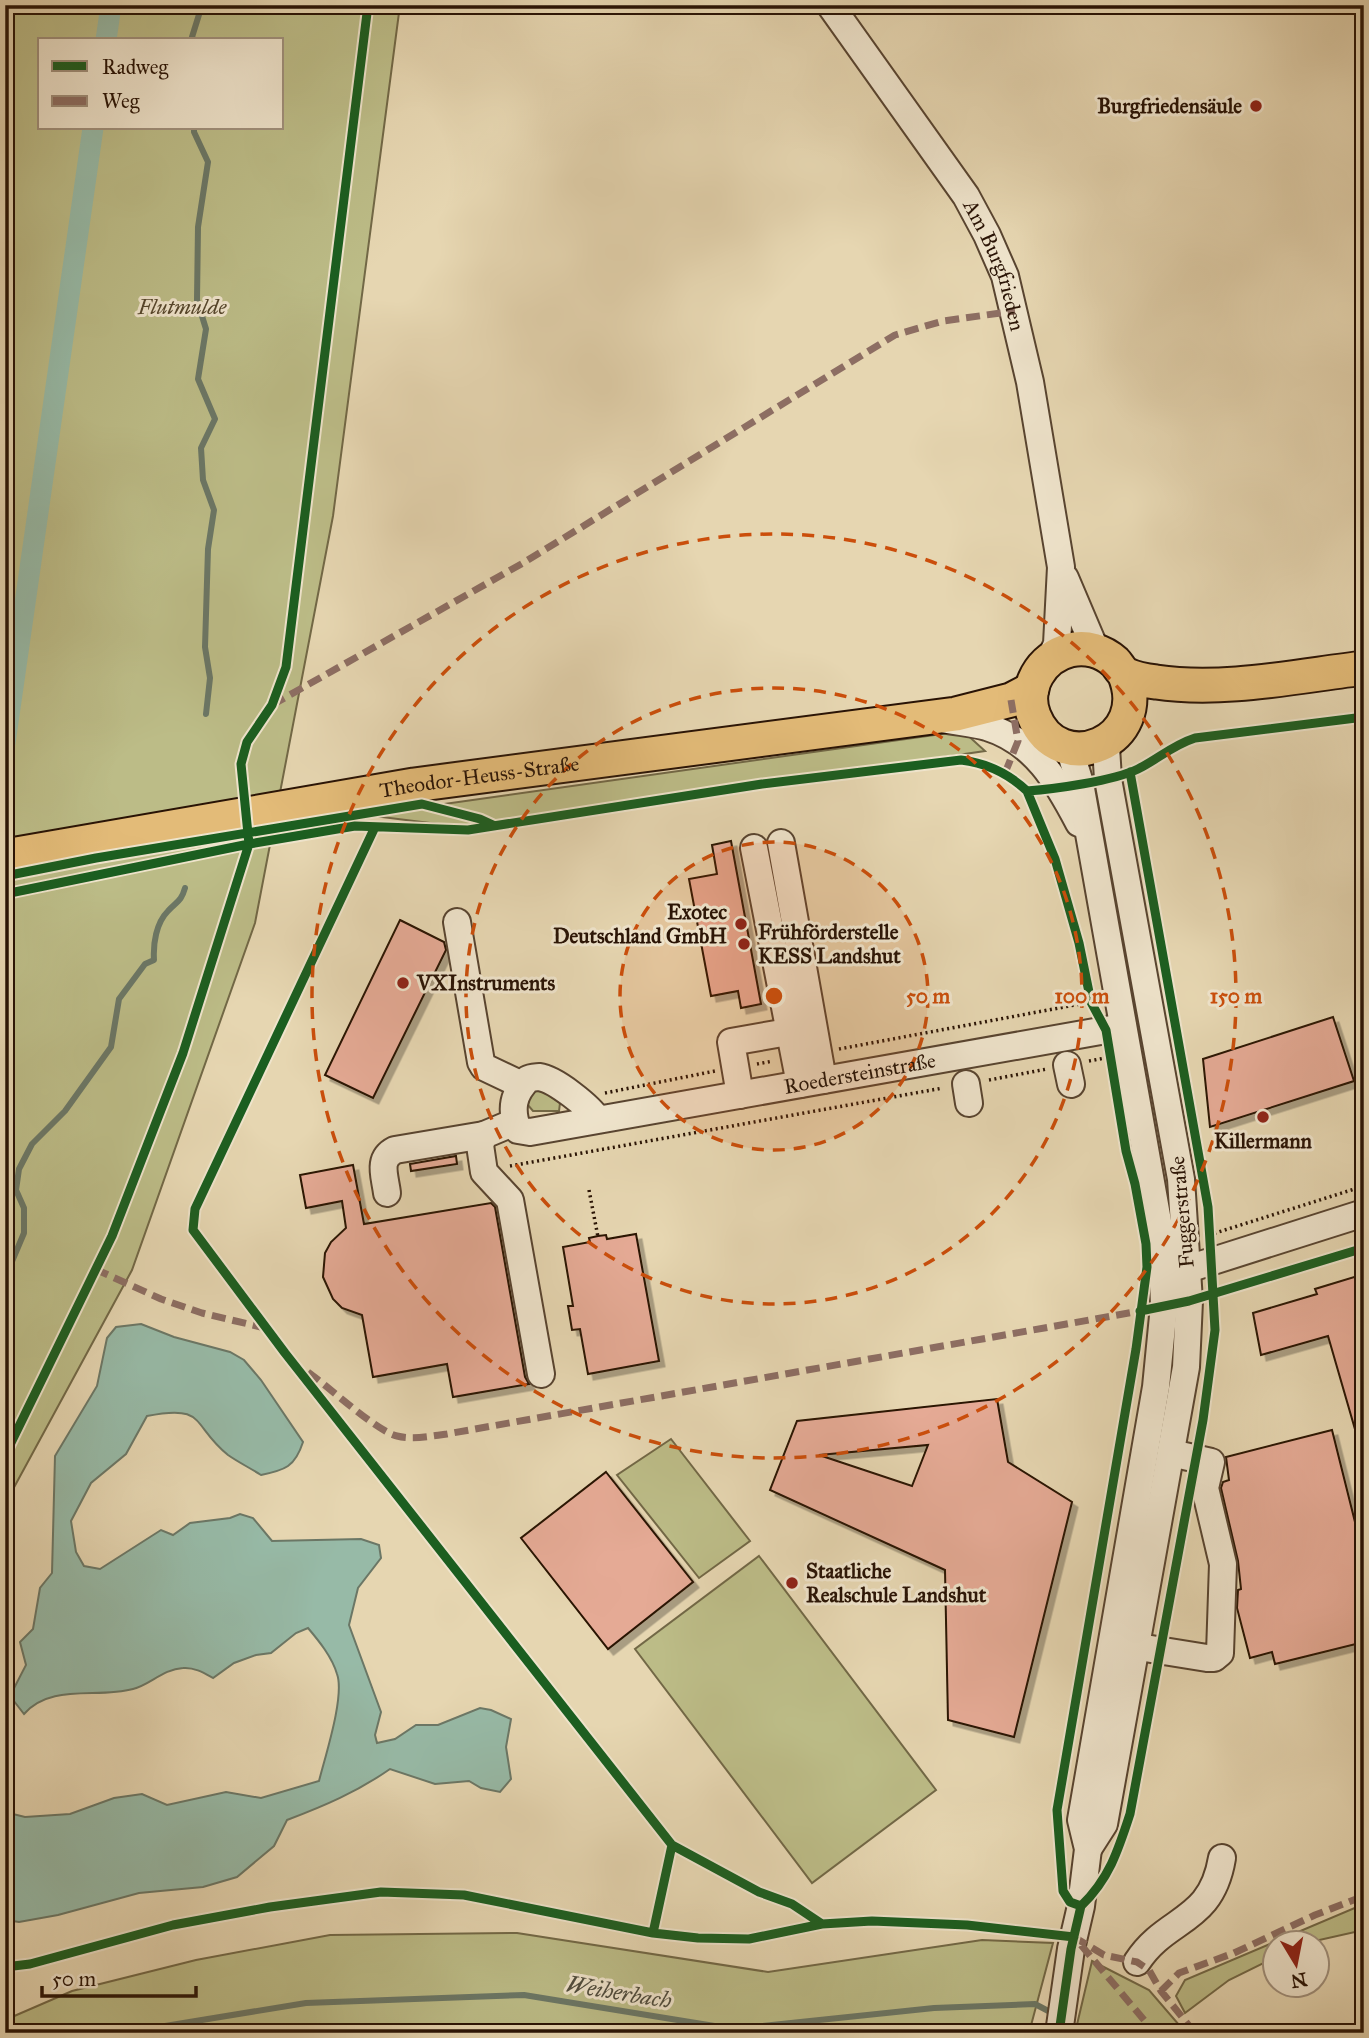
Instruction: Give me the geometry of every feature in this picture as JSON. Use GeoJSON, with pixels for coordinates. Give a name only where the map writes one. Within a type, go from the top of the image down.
{"type":"FeatureCollection","features":[{"type":"Feature","properties":{"kind":"main road"},"geometry":{"type":"LineString","coordinates":[[1038,724],[1031,702],[1032,689],[1042,668],[1050,659],[1072,649],[1096,651],[1107,656],[1124,673],[1131,696],[1119,729]]}},
{"type":"Feature","properties":{"kind":"main road"},"geometry":{"type":"LineString","coordinates":[[1124,673],[1152,681],[1212,685],[1364,668]]}},
{"type":"Feature","properties":{"kind":"main road"},"geometry":{"type":"LineString","coordinates":[[1066,747],[1090,748],[1146,707],[1212,685]]}},
{"type":"Feature","properties":{"kind":"main road","name":"Theodor-Heuss-Straße"},"geometry":{"type":"LineString","coordinates":[[5,856],[414,785],[945,716],[1011,700],[1032,689]]}},
{"type":"Feature","properties":{"kind":"main road","name":"Theodor-Heuss-Straße"},"geometry":{"type":"LineString","coordinates":[[945,716],[1006,717],[1038,724],[1054,741],[1066,747]]}},
{"type":"Feature","properties":{"kind":"street","name":"Am Burgfrieden"},"geometry":{"type":"LineString","coordinates":[[831,5],[966,196],[987,234],[1005,276],[1030,382],[1061,566],[1057,644],[1050,659]]}},
{"type":"Feature","properties":{"kind":"street","name":"Am Burgfrieden"},"geometry":{"type":"LineString","coordinates":[[1061,566],[1096,651]]}},
{"type":"Feature","properties":{"kind":"street"},"geometry":{"type":"LineString","coordinates":[[945,716],[1014,738],[1032,752],[1059,786],[1090,843]]}},
{"type":"Feature","properties":{"kind":"street","name":"Fuggerstraße"},"geometry":{"type":"LineString","coordinates":[[1119,729],[1106,747],[1108,779],[1199,1266],[1189,1301],[1186,1367],[1171,1452],[1124,1645]]}},
{"type":"Feature","properties":{"kind":"street","name":"Fuggerstraße"},"geometry":{"type":"LineString","coordinates":[[1059,2033],[1088,1849],[1104,1824],[1164,1306],[1162,1244],[1114,1029],[1080,783],[1071,754],[1066,747]]}},
{"type":"Feature","properties":{"kind":"street"},"geometry":{"type":"LineString","coordinates":[[781,843],[811,1082]]}},
{"type":"Feature","properties":{"kind":"street"},"geometry":{"type":"LineString","coordinates":[[754,848],[788,1032],[811,1082]]}},
{"type":"Feature","properties":{"kind":"street"},"geometry":{"type":"LineString","coordinates":[[457,922],[481,1062],[484,1067],[522,1085]]}},
{"type":"Feature","properties":{"kind":"street","name":"Roedersteinstraße"},"geometry":{"type":"LineString","coordinates":[[515,1122],[518,1130],[530,1132],[1114,1029]]}},
{"type":"Feature","properties":{"kind":"street"},"geometry":{"type":"LineString","coordinates":[[740,1095],[731,1042],[788,1032]]}},
{"type":"Feature","properties":{"kind":"street"},"geometry":{"type":"LineString","coordinates":[[387,1193],[382,1161],[387,1154],[395,1150],[484,1135],[515,1122],[513,1100],[528,1079],[538,1077],[553,1082],[598,1120]]}},
{"type":"Feature","properties":{"kind":"street"},"geometry":{"type":"LineString","coordinates":[[484,1135],[480,1145],[484,1172],[510,1200],[541,1374]]}},
{"type":"Feature","properties":{"kind":"street"},"geometry":{"type":"LineString","coordinates":[[1162,1278],[1364,1213]]}},
{"type":"Feature","properties":{"kind":"street"},"geometry":{"type":"LineString","coordinates":[[1124,1645],[1207,1658],[1214,1658],[1220,1653],[1223,1564],[1205,1488],[1211,1462],[1171,1452]]}},
{"type":"Feature","properties":{"kind":"street"},"geometry":{"type":"LineString","coordinates":[[1137,1962],[1147,1947],[1200,1908],[1212,1893],[1222,1858]]}},
{"type":"Feature","properties":{"kind":"path"},"geometry":{"type":"LineString","coordinates":[[1089,990],[1091,1002],[1114,1029],[1111,1057],[1113,1071]]}},
{"type":"Feature","properties":{"kind":"path"},"geometry":{"type":"LineString","coordinates":[[506,1157],[507,1167],[967,1093],[1069,1075],[1111,1057]]}},
{"type":"Feature","properties":{"kind":"path"},"geometry":{"type":"LineString","coordinates":[[1209,1235],[1364,1186]]}},
{"type":"Feature","properties":{"kind":"path"},"geometry":{"type":"LineString","coordinates":[[589,1190],[598,1237]]}},
{"type":"Feature","properties":{"kind":"path"},"geometry":{"type":"LineString","coordinates":[[1199,1266],[1209,1235],[1208,1221]]}},
{"type":"Feature","properties":{"kind":"green space","name":"Flutmulde"},"geometry":{"type":"Polygon","coordinates":[[[5,5],[400,5],[333,516],[255,923],[132,1270],[5,1504],[5,5]]]}},
{"type":"Feature","properties":{"kind":"green space"},"geometry":{"type":"Polygon","coordinates":[[[963,731],[985,751],[462,827],[374,816],[430,806],[963,731]]]}},
{"type":"Feature","properties":{"kind":"green space"},"geometry":{"type":"Polygon","coordinates":[[[542,1090],[560,1103],[559,1111],[533,1111],[527,1104],[532,1091],[542,1090]]]}},
{"type":"Feature","properties":{"kind":"green space"},"geometry":{"type":"Polygon","coordinates":[[[671,1439],[750,1541],[699,1578],[617,1475],[671,1439]]]}},
{"type":"Feature","properties":{"kind":"green space"},"geometry":{"type":"Polygon","coordinates":[[[759,1556],[936,1790],[812,1883],[635,1649],[759,1556]]]}},
{"type":"Feature","properties":{"kind":"green space"},"geometry":{"type":"Polygon","coordinates":[[[1364,1904],[1364,1930],[1330,1938],[1330,1930],[1303,1930],[1364,1904]]]}},
{"type":"Feature","properties":{"kind":"green space"},"geometry":{"type":"Polygon","coordinates":[[[517,1933],[768,1972],[982,1940],[1053,1943],[1029,2033],[5,2033],[5,2020],[72,1991],[196,1960],[330,1935],[517,1933]]]}},
{"type":"Feature","properties":{"kind":"green space"},"geometry":{"type":"Polygon","coordinates":[[[1260,1948],[1260,1965],[1229,1980],[1185,2013],[1176,1996],[1185,1980],[1260,1948]]]}},
{"type":"Feature","properties":{"kind":"green space"},"geometry":{"type":"Polygon","coordinates":[[[1092,1961],[1149,1990],[1186,2033],[1075,2033],[1092,1961]]]}},
{"type":"Feature","properties":{"kind":"shaded area"},"geometry":{"type":"Polygon","coordinates":[[[141,1324],[174,1337],[230,1352],[244,1360],[261,1380],[303,1442],[293,1462],[288,1466],[261,1475],[228,1455],[189,1415],[166,1413],[147,1416],[126,1454],[91,1483],[71,1521],[76,1552],[84,1566],[100,1569],[161,1530],[173,1535],[190,1523],[230,1518],[240,1514],[253,1518],[272,1541],[361,1539],[379,1545],[381,1558],[358,1588],[349,1625],[381,1712],[375,1735],[377,1743],[395,1739],[416,1725],[438,1725],[480,1708],[491,1710],[511,1719],[506,1747],[511,1779],[500,1792],[481,1788],[469,1781],[435,1784],[390,1769],[340,1798],[287,1820],[274,1846],[237,1877],[203,1887],[139,1893],[58,1915],[19,1922],[5,1920],[5,1812],[25,1817],[70,1814],[114,1798],[142,1794],[167,1805],[226,1792],[261,1798],[319,1781],[333,1727],[339,1684],[337,1674],[329,1655],[308,1628],[296,1633],[271,1653],[234,1663],[213,1678],[191,1668],[176,1669],[133,1689],[47,1698],[24,1714],[10,1696],[26,1665],[20,1642],[33,1629],[40,1588],[52,1573],[55,1456],[97,1386],[107,1338],[116,1327],[141,1324]]]}},
{"type":"Feature","properties":{"kind":"building"},"geometry":{"type":"Polygon","coordinates":[[[731,841],[761,1004],[741,1008],[738,991],[711,996],[689,879],[717,874],[712,845],[731,841]]]}},
{"type":"Feature","properties":{"kind":"building"},"geometry":{"type":"Polygon","coordinates":[[[400,920],[444,942],[446,950],[373,1098],[325,1075],[400,920]]]}},
{"type":"Feature","properties":{"kind":"building"},"geometry":{"type":"Polygon","coordinates":[[[1333,1017],[1354,1081],[1210,1127],[1203,1059],[1333,1017]]]}},
{"type":"Feature","properties":{"kind":"building"},"geometry":{"type":"Polygon","coordinates":[[[456,1156],[457,1164],[411,1171],[410,1164],[456,1156]]]}},
{"type":"Feature","properties":{"kind":"building"},"geometry":{"type":"Polygon","coordinates":[[[353,1165],[364,1224],[491,1203],[495,1207],[525,1377],[529,1384],[453,1397],[447,1364],[373,1377],[362,1315],[342,1308],[333,1299],[323,1277],[325,1253],[331,1242],[346,1228],[342,1201],[306,1208],[300,1175],[353,1165]]]}},
{"type":"Feature","properties":{"kind":"building"},"geometry":{"type":"Polygon","coordinates":[[[636,1234],[659,1361],[588,1374],[580,1329],[572,1330],[568,1306],[573,1306],[563,1247],[590,1242],[589,1238],[598,1236],[606,1235],[607,1239],[636,1234]]]}},
{"type":"Feature","properties":{"kind":"building"},"geometry":{"type":"Polygon","coordinates":[[[1364,1274],[1364,1442],[1359,1443],[1328,1336],[1261,1355],[1253,1313],[1317,1294],[1315,1289],[1364,1274]]]}},
{"type":"Feature","properties":{"kind":"building"},"geometry":{"type":"Polygon","coordinates":[[[997,1399],[1008,1462],[1072,1502],[1014,1737],[948,1720],[945,1570],[770,1490],[797,1421],[997,1399]],[[928,1445],[819,1455],[912,1486],[928,1445]]]}},
{"type":"Feature","properties":{"kind":"building"},"geometry":{"type":"Polygon","coordinates":[[[1332,1430],[1364,1558],[1364,1642],[1275,1664],[1272,1652],[1250,1658],[1237,1608],[1238,1590],[1241,1589],[1238,1561],[1221,1488],[1223,1482],[1229,1480],[1226,1457],[1332,1430]]]}},
{"type":"Feature","properties":{"kind":"building"},"geometry":{"type":"Polygon","coordinates":[[[606,1472],[693,1582],[608,1649],[521,1538],[606,1472]]]}},
{"type":"Feature","properties":{"kind":"waterway","name":"Flutmulde"},"geometry":{"type":"LineString","coordinates":[[106,38],[111,5]]}},
{"type":"Feature","properties":{"kind":"waterway"},"geometry":{"type":"LineString","coordinates":[[193,38],[202,5]]}},
{"type":"Feature","properties":{"kind":"waterway","name":"Flutmulde"},"geometry":{"type":"LineString","coordinates":[[5,743],[93,130]]}},
{"type":"Feature","properties":{"kind":"waterway"},"geometry":{"type":"LineString","coordinates":[[194,130],[208,162],[198,227],[197,300],[206,329],[198,379],[215,419],[201,448],[203,480],[214,510],[208,549],[205,647],[210,678],[206,714]]}},
{"type":"Feature","properties":{"kind":"waterway"},"geometry":{"type":"LineString","coordinates":[[5,1278],[24,1233],[24,1208],[16,1190],[19,1169],[32,1144],[65,1111],[111,1047],[119,999],[145,964],[154,960],[155,941],[161,921],[180,899],[185,888]]}},
{"type":"Feature","properties":{"kind":"waterway","name":"Weiherbach"},"geometry":{"type":"LineString","coordinates":[[140,2033],[159,2027],[306,2003],[524,1995],[733,2029],[934,2008],[1035,2004],[1054,2014]]}},
{"type":"Feature","properties":{"kind":"waterway","name":"Weiherbach"},"geometry":{"type":"LineString","coordinates":[[1066,2022],[1086,2033]]}},
{"type":"Feature","properties":{"kind":"marked path"},"geometry":{"type":"LineString","coordinates":[[272,705],[523,563],[895,335],[943,321],[1015,311]]}},
{"type":"Feature","properties":{"kind":"marked path"},"geometry":{"type":"LineString","coordinates":[[1005,773],[1018,741],[1011,700]]}},
{"type":"Feature","properties":{"kind":"marked path"},"geometry":{"type":"LineString","coordinates":[[95,1269],[161,1299],[202,1313],[265,1328]]}},
{"type":"Feature","properties":{"kind":"marked path"},"geometry":{"type":"LineString","coordinates":[[308,1372],[377,1426],[397,1436],[422,1437],[1140,1311]]}},
{"type":"Feature","properties":{"kind":"marked path"},"geometry":{"type":"LineString","coordinates":[[1161,1991],[1179,1973],[1234,1953],[1315,1915],[1364,1896]]}},
{"type":"Feature","properties":{"kind":"marked path"},"geometry":{"type":"LineString","coordinates":[[1074,1937],[1104,1955],[1137,1962],[1149,1970],[1161,1991],[1195,2033]]}},
{"type":"Feature","properties":{"kind":"marked path"},"geometry":{"type":"LineString","coordinates":[[1081,1945],[1155,2033]]}},
{"type":"Feature","properties":{"kind":"cycle path"},"geometry":{"type":"LineString","coordinates":[[5,1455],[112,1236],[183,1053],[249,844],[241,764],[247,742],[272,705],[286,667],[368,5]]}},
{"type":"Feature","properties":{"kind":"cycle path"},"geometry":{"type":"LineString","coordinates":[[5,894],[249,844],[355,826],[468,830],[762,784],[961,760],[996,770],[1027,791],[1053,788],[1099,781],[1127,773],[1195,738],[1364,717]]}},
{"type":"Feature","properties":{"kind":"cycle path"},"geometry":{"type":"LineString","coordinates":[[1081,1906],[1106,1875],[1130,1814],[1203,1420],[1215,1330],[1208,1207],[1130,772]]}},
{"type":"Feature","properties":{"kind":"cycle path"},"geometry":{"type":"LineString","coordinates":[[1027,791],[1055,859],[1079,943],[1091,1002],[1106,1030],[1126,1151],[1146,1244],[1147,1267],[1136,1349],[1057,1810],[1063,1891],[1070,1902],[1081,1906]]}},
{"type":"Feature","properties":{"kind":"cycle path"},"geometry":{"type":"LineString","coordinates":[[5,876],[96,858],[422,804],[493,825]]}},
{"type":"Feature","properties":{"kind":"cycle path"},"geometry":{"type":"LineString","coordinates":[[375,827],[195,1209],[193,1230],[285,1353],[672,1845],[759,1892],[792,1904],[822,1924]]}},
{"type":"Feature","properties":{"kind":"cycle path"},"geometry":{"type":"LineString","coordinates":[[1140,1311],[1189,1301],[1364,1248]]}},
{"type":"Feature","properties":{"kind":"cycle path"},"geometry":{"type":"LineString","coordinates":[[653,1933],[672,1845]]}},
{"type":"Feature","properties":{"kind":"cycle path"},"geometry":{"type":"LineString","coordinates":[[5,1967],[30,1964],[173,1925],[270,1907],[381,1892],[464,1895],[653,1933],[698,1938],[749,1939],[822,1924],[872,1921],[967,1925],[1074,1937]]}},
{"type":"Feature","properties":{"kind":"cycle path"},"geometry":{"type":"LineString","coordinates":[[1059,2033],[1071,1949],[1081,1906]]}},
{"type":"Feature","properties":{"kind":"place","name":"Burgfriedensäule"},"geometry":{"type":"Point","coordinates":[1256,106]}},
{"type":"Feature","properties":{"kind":"place","name":"Exotec Deutschland GmbH"},"geometry":{"type":"Point","coordinates":[741,924]}},
{"type":"Feature","properties":{"kind":"place","name":"Frühförderstelle KESS Landshut"},"geometry":{"type":"Point","coordinates":[744,944]}},
{"type":"Feature","properties":{"kind":"place","name":"VXInstruments"},"geometry":{"type":"Point","coordinates":[403,983]}},
{"type":"Feature","properties":{"kind":"place","name":"Killermann"},"geometry":{"type":"Point","coordinates":[1263,1117]}},
{"type":"Feature","properties":{"kind":"place","name":"Staatliche Realschule Landshut"},"geometry":{"type":"Point","coordinates":[792,1583]}}]}
